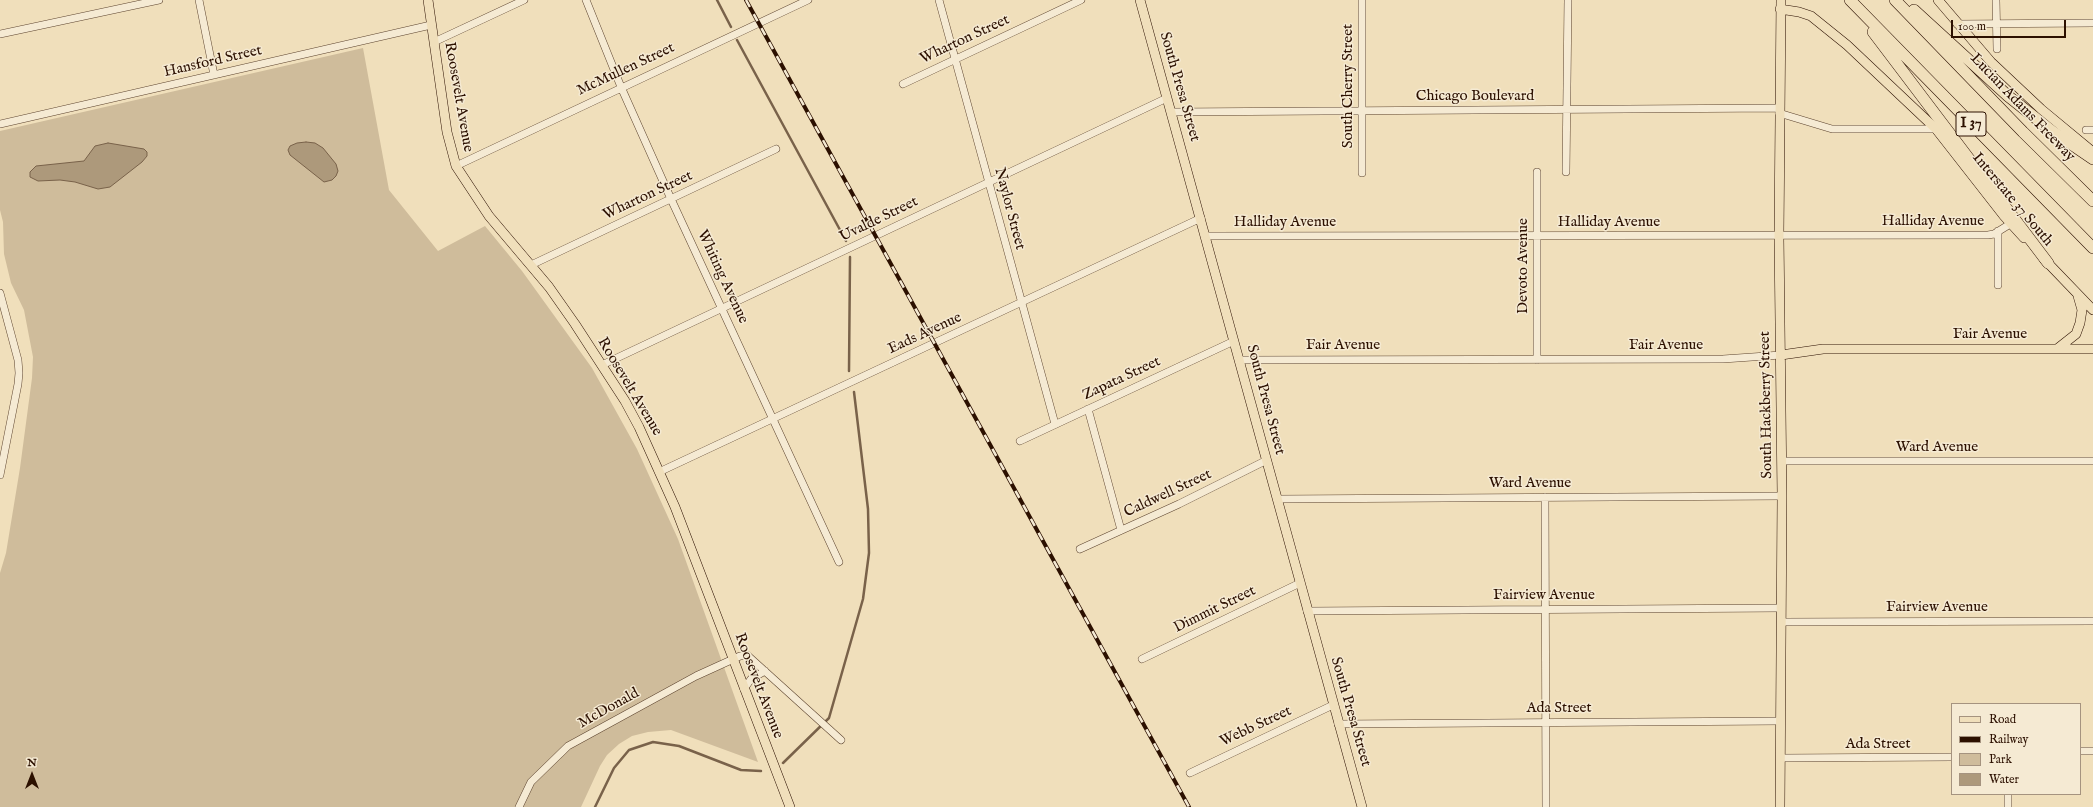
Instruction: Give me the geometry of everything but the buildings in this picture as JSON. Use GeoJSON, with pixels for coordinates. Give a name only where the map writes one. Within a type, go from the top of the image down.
{"type":"FeatureCollection","features":[{"type":"Feature","properties":{"kind":"highway","name":"I 37"},"geometry":{"type":"LineString","coordinates":[[1849,0],[2093,248]]}},
{"type":"Feature","properties":{"kind":"highway"},"geometry":{"type":"LineString","coordinates":[[1849,0],[2048,263]]}},
{"type":"Feature","properties":{"kind":"highway","name":"Lucian Adams Freeway"},"geometry":{"type":"LineString","coordinates":[[1896,0],[2023,132],[2093,202]]}},
{"type":"Feature","properties":{"kind":"highway"},"geometry":{"type":"LineString","coordinates":[[1903,0],[1965,55],[2008,96],[2052,131],[2093,159]]}},
{"type":"Feature","properties":{"kind":"main road","name":"Roosevelt Avenue"},"geometry":{"type":"LineString","coordinates":[[428,0],[447,132],[456,166],[489,216],[549,287],[602,365],[639,427],[675,507],[790,807]]}},
{"type":"Feature","properties":{"kind":"main road","name":"South Presa Street"},"geometry":{"type":"LineString","coordinates":[[1140,0],[1362,807]]}},
{"type":"Feature","properties":{"kind":"main road"},"geometry":{"type":"LineString","coordinates":[[1938,0],[1991,62],[2041,109],[2093,152]]}},
{"type":"Feature","properties":{"kind":"main road","name":"Interstate 37 South"},"geometry":{"type":"LineString","coordinates":[[1780,3],[1811,16],[1818,21],[1936,129],[2010,224],[2093,310]]}},
{"type":"Feature","properties":{"kind":"main road","name":"South Hackberry Street"},"geometry":{"type":"LineString","coordinates":[[1780,3],[1779,236],[1782,461],[1780,807]]}},
{"type":"Feature","properties":{"kind":"main road"},"geometry":{"type":"LineString","coordinates":[[2057,349],[2076,334],[2080,323],[2082,310],[2078,294]]}},
{"type":"Feature","properties":{"kind":"main road","name":"Fair Avenue"},"geometry":{"type":"LineString","coordinates":[[1781,355],[1824,349],[2093,349]]}},
{"type":"Feature","properties":{"kind":"street"},"geometry":{"type":"LineString","coordinates":[[0,34],[159,0]]}},
{"type":"Feature","properties":{"kind":"street"},"geometry":{"type":"LineString","coordinates":[[199,0],[214,75]]}},
{"type":"Feature","properties":{"kind":"street"},"geometry":{"type":"LineString","coordinates":[[434,42],[524,0]]}},
{"type":"Feature","properties":{"kind":"street","name":"Whiting Avenue"},"geometry":{"type":"LineString","coordinates":[[586,0],[621,87],[671,199],[839,562]]}},
{"type":"Feature","properties":{"kind":"street","name":"McMullen Street"},"geometry":{"type":"LineString","coordinates":[[456,166],[808,0]]}},
{"type":"Feature","properties":{"kind":"street","name":"Naylor Street"},"geometry":{"type":"LineString","coordinates":[[939,0],[1055,424]]}},
{"type":"Feature","properties":{"kind":"street","name":"Wharton Street"},"geometry":{"type":"LineString","coordinates":[[903,84],[1081,0]]}},
{"type":"Feature","properties":{"kind":"street","name":"South Cherry Street"},"geometry":{"type":"LineString","coordinates":[[1362,0],[1362,173]]}},
{"type":"Feature","properties":{"kind":"street"},"geometry":{"type":"LineString","coordinates":[[1566,172],[1568,0]]}},
{"type":"Feature","properties":{"kind":"street"},"geometry":{"type":"LineString","coordinates":[[1996,0],[1997,49]]}},
{"type":"Feature","properties":{"kind":"street"},"geometry":{"type":"LineString","coordinates":[[1957,24],[2093,23]]}},
{"type":"Feature","properties":{"kind":"street","name":"Hansford Street"},"geometry":{"type":"LineString","coordinates":[[0,124],[431,25]]}},
{"type":"Feature","properties":{"kind":"street","name":"Uvalde Street"},"geometry":{"type":"LineString","coordinates":[[602,365],[1168,98]]}},
{"type":"Feature","properties":{"kind":"street","name":"Chicago Boulevard"},"geometry":{"type":"LineString","coordinates":[[1172,112],[1779,110],[1832,129],[1936,129]]}},
{"type":"Feature","properties":{"kind":"street","name":"Wharton Street"},"geometry":{"type":"LineString","coordinates":[[530,266],[776,149]]}},
{"type":"Feature","properties":{"kind":"street","name":"Devoto Avenue"},"geometry":{"type":"LineString","coordinates":[[1537,172],[1537,360]]}},
{"type":"Feature","properties":{"kind":"street","name":"Eads Avenue"},"geometry":{"type":"LineString","coordinates":[[660,472],[1201,218]]}},
{"type":"Feature","properties":{"kind":"street","name":"Halliday Avenue"},"geometry":{"type":"LineString","coordinates":[[1206,236],[1988,235],[1998,232],[2010,224]]}},
{"type":"Feature","properties":{"kind":"street"},"geometry":{"type":"LineString","coordinates":[[1998,232],[1998,285]]}},
{"type":"Feature","properties":{"kind":"street"},"geometry":{"type":"LineString","coordinates":[[0,294],[18,360],[19,373],[0,475]]}},
{"type":"Feature","properties":{"kind":"street","name":"Zapata Street"},"geometry":{"type":"LineString","coordinates":[[1020,441],[1234,340]]}},
{"type":"Feature","properties":{"kind":"street","name":"Fair Avenue"},"geometry":{"type":"LineString","coordinates":[[1239,360],[1722,360],[1781,355]]}},
{"type":"Feature","properties":{"kind":"street"},"geometry":{"type":"LineString","coordinates":[[1088,409],[1121,530]]}},
{"type":"Feature","properties":{"kind":"street","name":"Caldwell Street"},"geometry":{"type":"LineString","coordinates":[[1080,549],[1267,460]]}},
{"type":"Feature","properties":{"kind":"street","name":"Ward Avenue"},"geometry":{"type":"LineString","coordinates":[[1782,461],[2093,461]]}},
{"type":"Feature","properties":{"kind":"street","name":"Ward Avenue"},"geometry":{"type":"LineString","coordinates":[[1277,499],[1782,496]]}},
{"type":"Feature","properties":{"kind":"street"},"geometry":{"type":"LineString","coordinates":[[1545,497],[1546,807]]}},
{"type":"Feature","properties":{"kind":"street","name":"Dimmit Street"},"geometry":{"type":"LineString","coordinates":[[1142,659],[1300,583]]}},
{"type":"Feature","properties":{"kind":"street","name":"Fairview Avenue"},"geometry":{"type":"LineString","coordinates":[[1307,611],[1781,608]]}},
{"type":"Feature","properties":{"kind":"street","name":"Fairview Avenue"},"geometry":{"type":"LineString","coordinates":[[1781,622],[2093,621]]}},
{"type":"Feature","properties":{"kind":"street"},"geometry":{"type":"LineString","coordinates":[[732,658],[747,655],[841,740]]}},
{"type":"Feature","properties":{"kind":"street","name":"McDonald"},"geometry":{"type":"LineString","coordinates":[[518,807],[531,782],[568,746],[732,658]]}},
{"type":"Feature","properties":{"kind":"street"},"geometry":{"type":"LineString","coordinates":[[744,689],[751,679],[765,671]]}},
{"type":"Feature","properties":{"kind":"street","name":"Webb Street"},"geometry":{"type":"LineString","coordinates":[[1190,773],[1333,705]]}},
{"type":"Feature","properties":{"kind":"street","name":"Ada Street"},"geometry":{"type":"LineString","coordinates":[[1338,724],[1781,721]]}},
{"type":"Feature","properties":{"kind":"street"},"geometry":{"type":"LineString","coordinates":[[2081,751],[2093,751]]}},
{"type":"Feature","properties":{"kind":"street","name":"Ada Street"},"geometry":{"type":"LineString","coordinates":[[1780,758],[1951,757]]}},
{"type":"Feature","properties":{"kind":"street"},"geometry":{"type":"LineString","coordinates":[[2008,795],[2008,807]]}},
{"type":"Feature","properties":{"kind":"green space"},"geometry":{"type":"Polygon","coordinates":[[[363,48],[389,190],[438,251],[485,226],[522,271],[592,368],[637,449],[678,539],[758,762],[671,730],[648,732],[632,736],[619,744],[607,755],[600,766],[581,807],[0,807],[0,573],[6,553],[20,468],[32,378],[33,357],[24,310],[11,283],[4,254],[3,222],[0,210],[0,131],[363,48]]]}},
{"type":"Feature","properties":{"kind":"water"},"geometry":{"type":"Polygon","coordinates":[[[108,143],[144,149],[147,152],[147,156],[142,162],[110,187],[98,189],[75,182],[60,180],[38,181],[30,177],[30,172],[36,166],[84,161],[95,146],[108,143]]]}},
{"type":"Feature","properties":{"kind":"water"},"geometry":{"type":"Polygon","coordinates":[[[297,143],[315,143],[323,148],[336,164],[338,171],[332,180],[324,182],[290,155],[288,150],[290,146],[297,143]]]}},
{"type":"Feature","properties":{"kind":"waterway"},"geometry":{"type":"LineString","coordinates":[[717,0],[731,27]]}},
{"type":"Feature","properties":{"kind":"waterway"},"geometry":{"type":"LineString","coordinates":[[737,40],[846,241]]}},
{"type":"Feature","properties":{"kind":"waterway"},"geometry":{"type":"LineString","coordinates":[[849,371],[850,257]]}},
{"type":"Feature","properties":{"kind":"waterway"},"geometry":{"type":"LineString","coordinates":[[783,763],[829,718],[863,599],[869,553],[868,509],[854,392]]}},
{"type":"Feature","properties":{"kind":"waterway"},"geometry":{"type":"LineString","coordinates":[[595,807],[614,768],[629,750],[653,742],[679,746],[741,770],[761,771]]}},
{"type":"Feature","properties":{"kind":"railway"},"geometry":{"type":"LineString","coordinates":[[746,0],[1189,807]]}}]}
